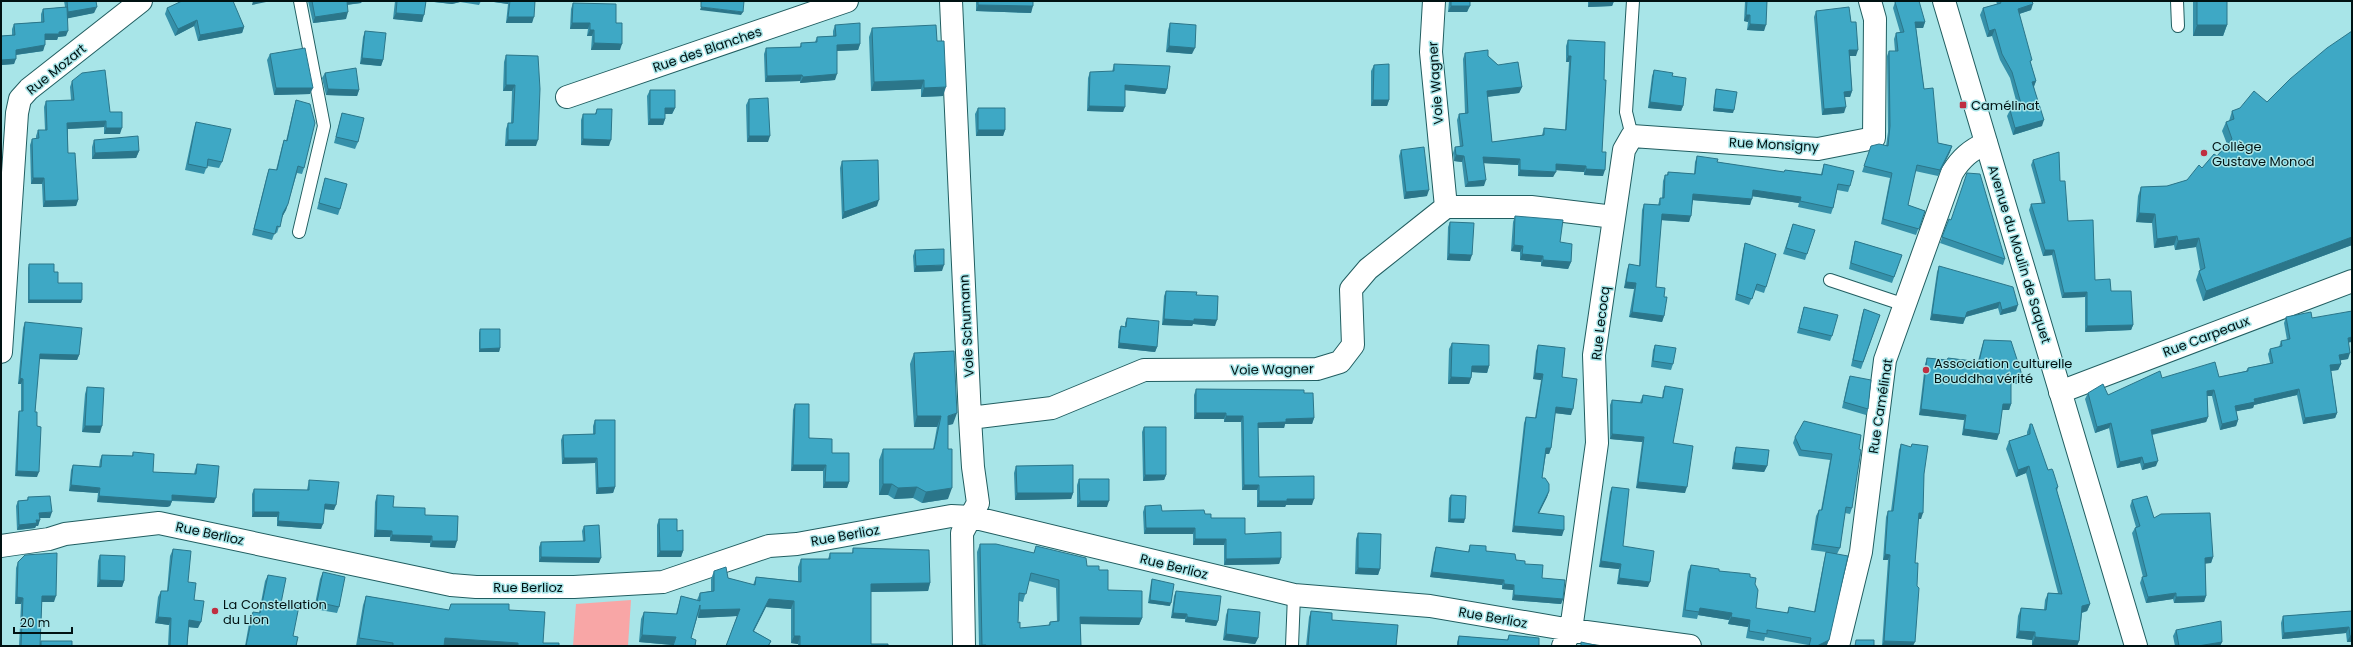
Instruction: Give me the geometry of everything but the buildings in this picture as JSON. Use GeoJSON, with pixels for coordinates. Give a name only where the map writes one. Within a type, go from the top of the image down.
{"type":"FeatureCollection","features":[{"type":"Feature","properties":{"kind":"street","name":"Rue Mozart"},"geometry":{"type":"LineString","coordinates":[[1,352],[5,222],[17,113],[20,99],[29,89],[141,1]]}},
{"type":"Feature","properties":{"kind":"street","name":"Rue des Blanches"},"geometry":{"type":"LineString","coordinates":[[567,97],[847,1]]}},
{"type":"Feature","properties":{"kind":"street","name":"Voie Schumann"},"geometry":{"type":"LineString","coordinates":[[951,1],[970,418],[973,467],[978,503],[972,517],[962,532],[964,646]]}},
{"type":"Feature","properties":{"kind":"street","name":"Voie Wagner"},"geometry":{"type":"LineString","coordinates":[[970,418],[1052,408],[1144,370],[1317,369],[1340,362],[1353,345],[1351,289],[1368,269],[1446,207],[1431,52],[1434,1]]}},
{"type":"Feature","properties":{"kind":"street","name":"Rue Monsigny"},"geometry":{"type":"LineString","coordinates":[[1632,136],[1818,149],[1874,138],[1875,19],[1870,1]]}},
{"type":"Feature","properties":{"kind":"street","name":"Avenue du Moulin de Saquet"},"geometry":{"type":"LineString","coordinates":[[1944,1],[2136,646]]}},
{"type":"Feature","properties":{"kind":"street","name":"Rue Lecocq"},"geometry":{"type":"LineString","coordinates":[[1567,638],[1597,443],[1594,355],[1624,150],[1632,136]]}},
{"type":"Feature","properties":{"kind":"street","name":"Rue Camélinat"},"geometry":{"type":"LineString","coordinates":[[1838,646],[1860,552],[1885,360],[1952,173],[1958,163],[1972,150],[1986,143]]}},
{"type":"Feature","properties":{"kind":"street"},"geometry":{"type":"LineString","coordinates":[[1446,207],[1531,207],[1614,217]]}},
{"type":"Feature","properties":{"kind":"street","name":"Rue Carpeaux"},"geometry":{"type":"LineString","coordinates":[[2060,392],[2352,281]]}},
{"type":"Feature","properties":{"kind":"street","name":"Rue Berlioz"},"geometry":{"type":"LineString","coordinates":[[1,546],[49,539],[65,534],[152,523],[169,524],[456,586],[574,587],[663,582],[769,546],[797,544],[951,516],[972,517],[1294,595],[1430,606],[1567,638],[1690,646]]}},
{"type":"Feature","properties":{"kind":"lane"},"geometry":{"type":"LineString","coordinates":[[299,232],[324,126],[300,1]]}},
{"type":"Feature","properties":{"kind":"lane"},"geometry":{"type":"LineString","coordinates":[[1632,136],[1626,112],[1633,1]]}},
{"type":"Feature","properties":{"kind":"lane"},"geometry":{"type":"LineString","coordinates":[[2177,1],[2178,26]]}},
{"type":"Feature","properties":{"kind":"lane"},"geometry":{"type":"LineString","coordinates":[[1830,280],[1904,305]]}},
{"type":"Feature","properties":{"kind":"lane"},"geometry":{"type":"LineString","coordinates":[[1292,646],[1294,595]]}},
{"type":"Feature","properties":{"kind":"shaded area"},"geometry":{"type":"Polygon","coordinates":[[[631,600],[628,646],[573,646],[576,604],[631,600]]]}},
{"type":"Feature","properties":{"kind":"place","name":"Camélinat"},"geometry":{"type":"Point","coordinates":[1963,105]}},
{"type":"Feature","properties":{"kind":"place","name":"Collège Gustave Monod"},"geometry":{"type":"Point","coordinates":[2204,153]}},
{"type":"Feature","properties":{"kind":"place","name":"Association culturelle Bouddha vérité"},"geometry":{"type":"Point","coordinates":[1926,370]}},
{"type":"Feature","properties":{"kind":"place","name":"La Constellation du Lion"},"geometry":{"type":"Point","coordinates":[215,611]}}]}
